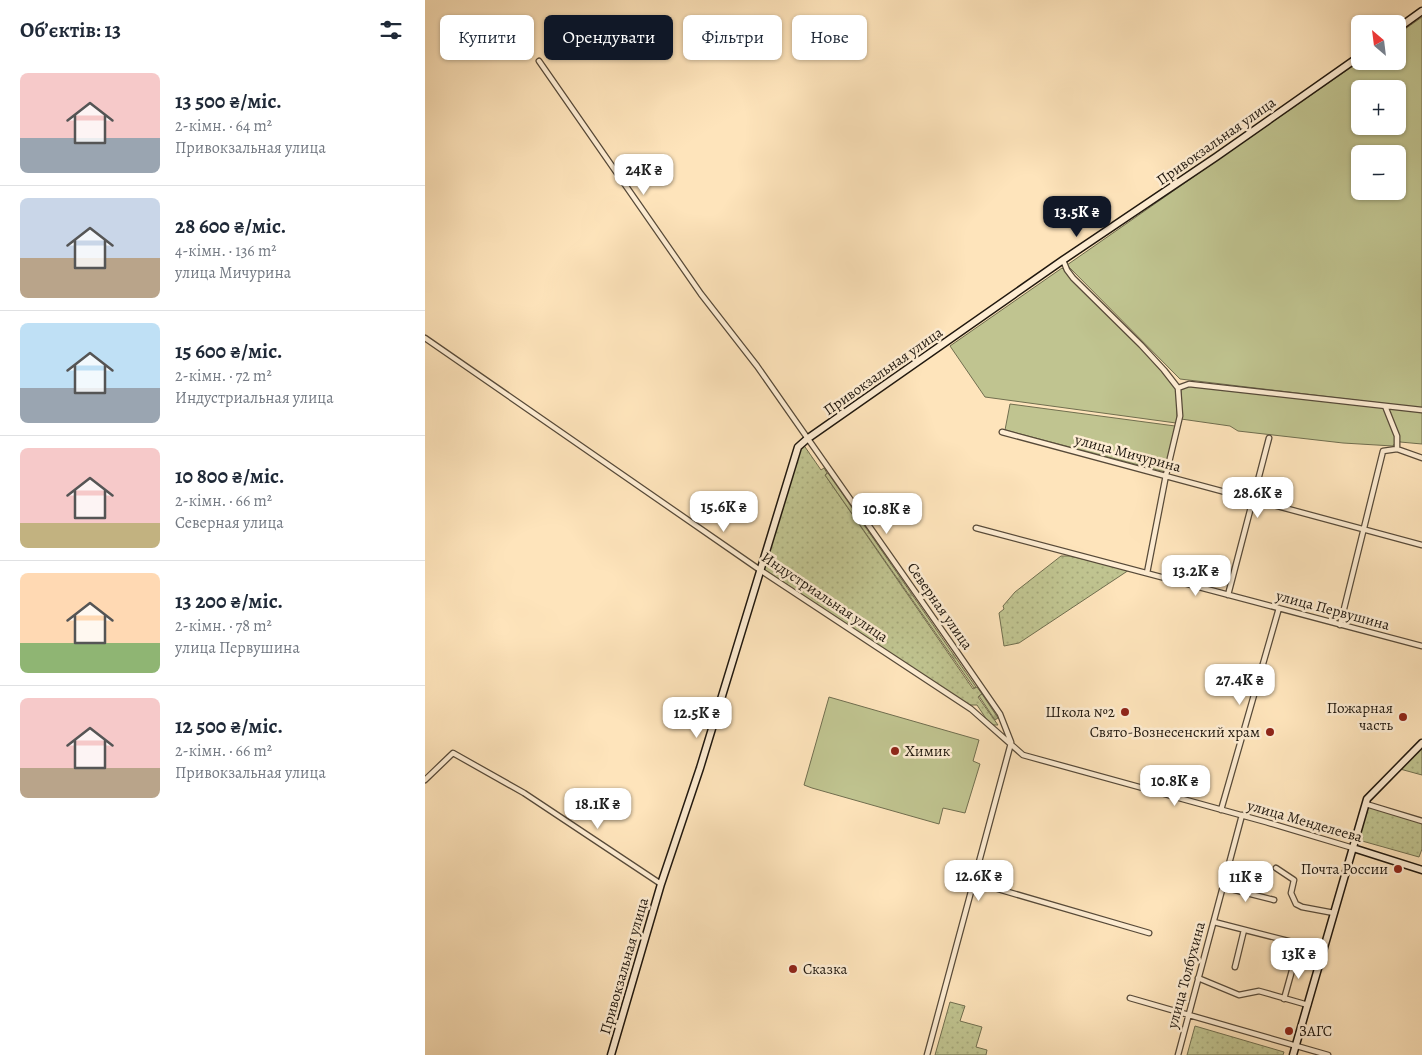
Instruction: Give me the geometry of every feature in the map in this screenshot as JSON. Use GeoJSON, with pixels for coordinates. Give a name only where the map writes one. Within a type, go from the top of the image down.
{"type":"FeatureCollection","features":[{"type":"Feature","properties":{"kind":"main road"},"geometry":{"type":"LineString","coordinates":[[1406,23],[1422,11]]}},
{"type":"Feature","properties":{"kind":"main road","name":"Привокзальная улица"},"geometry":{"type":"LineString","coordinates":[[611,1055],[661,884],[700,768],[798,447],[1063,260],[1216,158],[1351,62]]}},
{"type":"Feature","properties":{"kind":"main road"},"geometry":{"type":"LineString","coordinates":[[1293,1055],[1367,799],[1422,743]]}},
{"type":"Feature","properties":{"kind":"main road","name":"улица Менделеева"},"geometry":{"type":"LineString","coordinates":[[1353,848],[1422,870]]}},
{"type":"Feature","properties":{"kind":"street","name":"Северная улица"},"geometry":{"type":"LineString","coordinates":[[539,62],[701,294],[738,340],[1000,714],[1011,743]]}},
{"type":"Feature","properties":{"kind":"street"},"geometry":{"type":"LineString","coordinates":[[1063,260],[1073,278],[1141,345],[1178,388],[1180,416],[1147,574]]}},
{"type":"Feature","properties":{"kind":"street","name":"Индустриальная улица"},"geometry":{"type":"LineString","coordinates":[[425,338],[760,570],[971,709],[1011,743]]}},
{"type":"Feature","properties":{"kind":"street"},"geometry":{"type":"LineString","coordinates":[[1178,388],[1189,384],[1422,410]]}},
{"type":"Feature","properties":{"kind":"street"},"geometry":{"type":"LineString","coordinates":[[1385,406],[1397,436],[1397,449]]}},
{"type":"Feature","properties":{"kind":"street","name":"улица Мичурина"},"geometry":{"type":"LineString","coordinates":[[1002,432],[1422,545]]}},
{"type":"Feature","properties":{"kind":"street"},"geometry":{"type":"LineString","coordinates":[[1228,595],[1269,438]]}},
{"type":"Feature","properties":{"kind":"street"},"geometry":{"type":"LineString","coordinates":[[1340,624],[1383,451],[1397,449],[1422,458]]}},
{"type":"Feature","properties":{"kind":"street","name":"улица Первушина"},"geometry":{"type":"LineString","coordinates":[[976,528],[1422,646]]}},
{"type":"Feature","properties":{"kind":"street"},"geometry":{"type":"LineString","coordinates":[[1221,810],[1279,608]]}},
{"type":"Feature","properties":{"kind":"street"},"geometry":{"type":"LineString","coordinates":[[927,1055],[1011,743]]}},
{"type":"Feature","properties":{"kind":"street","name":"улица Менделеева"},"geometry":{"type":"LineString","coordinates":[[1011,743],[1023,755],[1242,815],[1353,848]]}},
{"type":"Feature","properties":{"kind":"street","name":"Привокзальная улица"},"geometry":{"type":"LineString","coordinates":[[425,780],[453,753],[524,793],[661,884]]}},
{"type":"Feature","properties":{"kind":"street"},"geometry":{"type":"LineString","coordinates":[[1366,804],[1422,820]]}},
{"type":"Feature","properties":{"kind":"street","name":"улица Толбухина"},"geometry":{"type":"LineString","coordinates":[[1178,1055],[1242,815]]}},
{"type":"Feature","properties":{"kind":"street"},"geometry":{"type":"LineString","coordinates":[[1276,868],[1294,880],[1291,894],[1296,904],[1302,907],[1334,913]]}},
{"type":"Feature","properties":{"kind":"street"},"geometry":{"type":"LineString","coordinates":[[974,882],[1149,933]]}},
{"type":"Feature","properties":{"kind":"street"},"geometry":{"type":"LineString","coordinates":[[1223,887],[1274,900]]}},
{"type":"Feature","properties":{"kind":"street"},"geometry":{"type":"LineString","coordinates":[[1214,922],[1324,950]]}},
{"type":"Feature","properties":{"kind":"street"},"geometry":{"type":"LineString","coordinates":[[1235,967],[1244,930]]}},
{"type":"Feature","properties":{"kind":"street"},"geometry":{"type":"LineString","coordinates":[[1284,999],[1295,956]]}},
{"type":"Feature","properties":{"kind":"street"},"geometry":{"type":"LineString","coordinates":[[1199,978],[1239,994],[1259,991],[1308,1005]]}},
{"type":"Feature","properties":{"kind":"street"},"geometry":{"type":"LineString","coordinates":[[1131,998],[1328,1055]]}},
{"type":"Feature","properties":{"kind":"green space"},"geometry":{"type":"Polygon","coordinates":[[[1422,17],[1422,408],[1180,379],[1067,265],[1351,67],[1351,70],[1406,70],[1406,28],[1422,17]]]}},
{"type":"Feature","properties":{"kind":"green space"},"geometry":{"type":"Polygon","coordinates":[[[1062,268],[1140,347],[1176,388],[1176,423],[985,397],[950,346],[1062,268]]]}},
{"type":"Feature","properties":{"kind":"green space"},"geometry":{"type":"Polygon","coordinates":[[[1188,386],[1384,408],[1393,428],[1396,441],[1393,446],[1343,443],[1238,431],[1230,426],[1181,419],[1181,389],[1188,386]]]}},
{"type":"Feature","properties":{"kind":"green space"},"geometry":{"type":"Polygon","coordinates":[[[1010,404],[1175,426],[1165,472],[1005,430],[1010,404]]]}},
{"type":"Feature","properties":{"kind":"green space"},"geometry":{"type":"Polygon","coordinates":[[[1389,408],[1422,411],[1422,444],[1400,442],[1388,411],[1389,408]]]}},
{"type":"Feature","properties":{"kind":"green space"},"geometry":{"type":"Polygon","coordinates":[[[803,444],[821,470],[824,468],[827,473],[825,475],[973,689],[977,687],[982,694],[978,697],[998,725],[993,725],[987,720],[977,705],[968,705],[957,699],[764,569],[799,449],[803,444]]]}},
{"type":"Feature","properties":{"kind":"green space"},"geometry":{"type":"Polygon","coordinates":[[[828,473],[976,687],[974,688],[825,475],[828,473]]]}},
{"type":"Feature","properties":{"kind":"green space"},"geometry":{"type":"Polygon","coordinates":[[[1061,556],[1070,556],[1129,570],[1019,643],[1004,646],[999,613],[1004,609],[1003,606],[1015,592],[1061,556]]]}},
{"type":"Feature","properties":{"kind":"green space"},"geometry":{"type":"Polygon","coordinates":[[[982,694],[998,718],[995,720],[979,696],[982,694]]]}},
{"type":"Feature","properties":{"kind":"green space","name":"Химик"},"geometry":{"type":"Polygon","coordinates":[[[829,697],[979,740],[973,761],[980,764],[965,813],[943,808],[939,824],[804,785],[829,697]]]}},
{"type":"Feature","properties":{"kind":"green space"},"geometry":{"type":"Polygon","coordinates":[[[1422,747],[1422,775],[1400,769],[1422,747]]]}},
{"type":"Feature","properties":{"kind":"green space"},"geometry":{"type":"Polygon","coordinates":[[[1366,804],[1422,821],[1422,849],[1419,857],[1355,839],[1366,804]]]}},
{"type":"Feature","properties":{"kind":"green space"},"geometry":{"type":"Polygon","coordinates":[[[950,1002],[965,1006],[960,1021],[982,1027],[976,1047],[987,1050],[986,1055],[935,1055],[950,1002]]]}},
{"type":"Feature","properties":{"kind":"green space"},"geometry":{"type":"Polygon","coordinates":[[[1195,1026],[1284,1052],[1283,1055],[1187,1055],[1195,1026]]]}},
{"type":"Feature","properties":{"kind":"place","name":"Школа №2"},"geometry":{"type":"Point","coordinates":[1125,712]}},
{"type":"Feature","properties":{"kind":"place","name":"Пожарная часть"},"geometry":{"type":"Point","coordinates":[1403,717]}},
{"type":"Feature","properties":{"kind":"place","name":"Свято-Вознесенский храм"},"geometry":{"type":"Point","coordinates":[1270,732]}},
{"type":"Feature","properties":{"kind":"place","name":"Химик"},"geometry":{"type":"Point","coordinates":[895,751]}},
{"type":"Feature","properties":{"kind":"place","name":"Почта России"},"geometry":{"type":"Point","coordinates":[1398,869]}},
{"type":"Feature","properties":{"kind":"place","name":"Сказка"},"geometry":{"type":"Point","coordinates":[793,969]}},
{"type":"Feature","properties":{"kind":"place","name":"ЗАГС"},"geometry":{"type":"Point","coordinates":[1289,1031]}}]}
